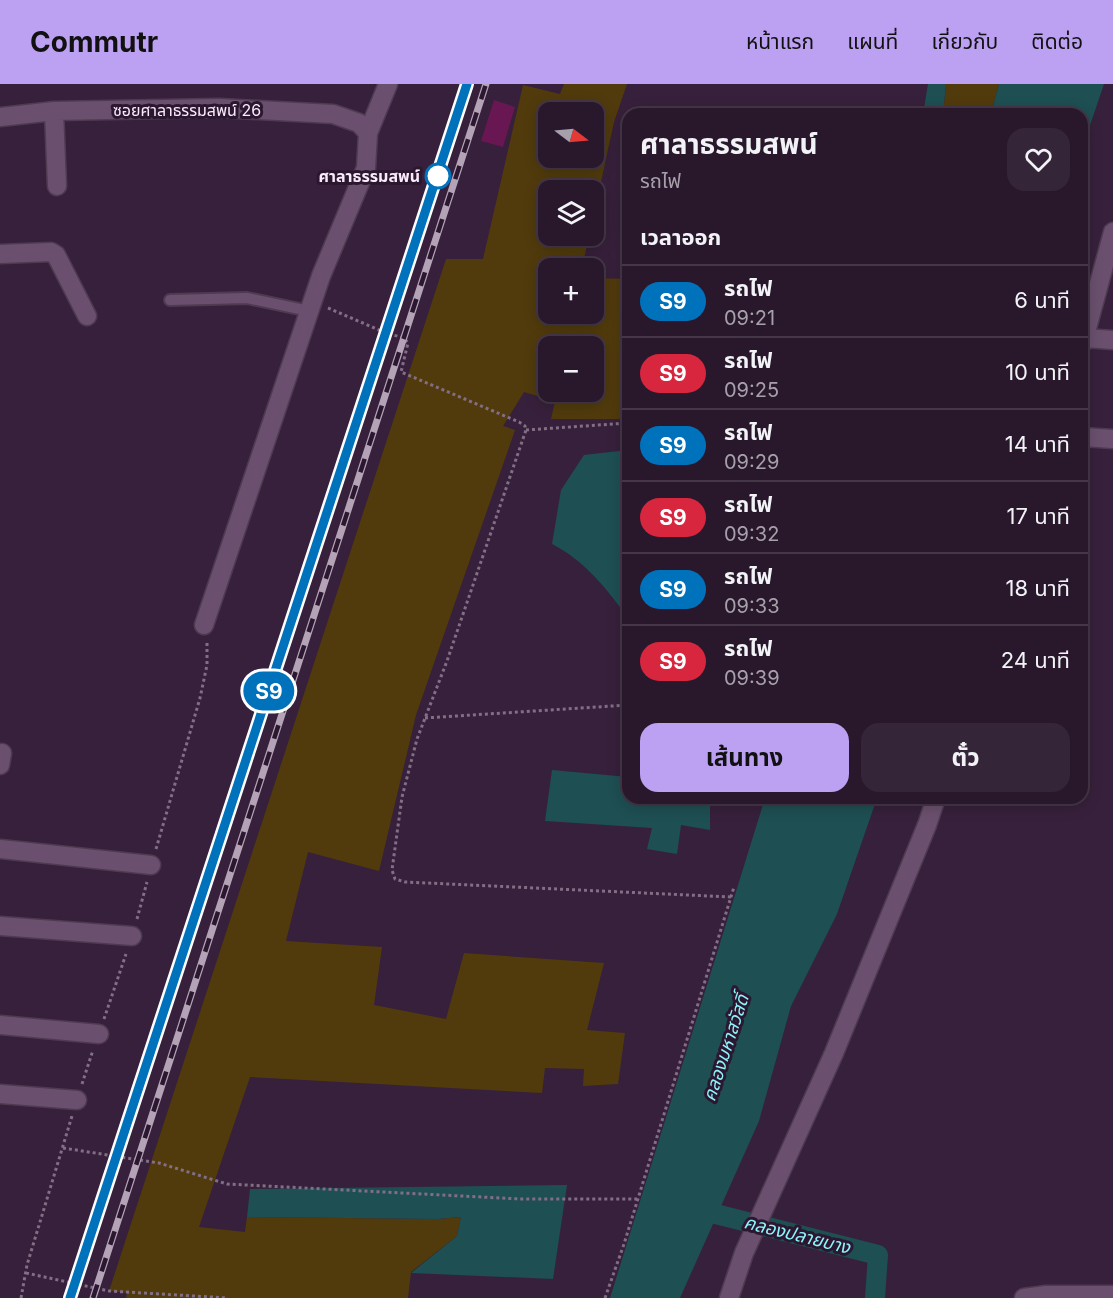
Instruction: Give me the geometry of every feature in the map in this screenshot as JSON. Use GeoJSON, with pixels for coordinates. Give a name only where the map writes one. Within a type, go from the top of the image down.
{"type":"FeatureCollection","features":[{"type":"Feature","properties":{"kind":"street"},"geometry":{"type":"LineString","coordinates":[[204,625],[311,306],[366,168],[368,133],[388,84]]}},
{"type":"Feature","properties":{"kind":"street","name":"ซอยศาลาธรรมสพน์ 26"},"geometry":{"type":"LineString","coordinates":[[0,117],[54,111],[219,108],[333,114],[359,123],[368,133]]}},
{"type":"Feature","properties":{"kind":"street"},"geometry":{"type":"LineString","coordinates":[[54,111],[57,186]]}},
{"type":"Feature","properties":{"kind":"street"},"geometry":{"type":"LineString","coordinates":[[1088,326],[1113,232]]}},
{"type":"Feature","properties":{"kind":"street"},"geometry":{"type":"LineString","coordinates":[[0,254],[51,252],[56,255],[87,316]]}},
{"type":"Feature","properties":{"kind":"street"},"geometry":{"type":"LineString","coordinates":[[1088,341],[1113,340]]}},
{"type":"Feature","properties":{"kind":"street"},"geometry":{"type":"LineString","coordinates":[[1088,437],[1113,439]]}},
{"type":"Feature","properties":{"kind":"street"},"geometry":{"type":"LineString","coordinates":[[729,1298],[744,1253],[834,1053],[934,804]]}},
{"type":"Feature","properties":{"kind":"street"},"geometry":{"type":"LineString","coordinates":[[0,849],[151,865]]}},
{"type":"Feature","properties":{"kind":"street"},"geometry":{"type":"LineString","coordinates":[[0,926],[132,936]]}},
{"type":"Feature","properties":{"kind":"street"},"geometry":{"type":"LineString","coordinates":[[0,1025],[99,1034]]}},
{"type":"Feature","properties":{"kind":"street"},"geometry":{"type":"LineString","coordinates":[[0,1094],[77,1100]]}},
{"type":"Feature","properties":{"kind":"street"},"geometry":{"type":"LineString","coordinates":[[1024,1298],[1046,1295],[1109,1296]]}},
{"type":"Feature","properties":{"kind":"lane"},"geometry":{"type":"LineString","coordinates":[[170,300],[248,298],[311,306]]}},
{"type":"Feature","properties":{"kind":"path"},"geometry":{"type":"LineString","coordinates":[[311,306],[404,338],[408,343],[401,372],[519,422],[526,430]]}},
{"type":"Feature","properties":{"kind":"path"},"geometry":{"type":"LineString","coordinates":[[526,430],[622,423]]}},
{"type":"Feature","properties":{"kind":"path"},"geometry":{"type":"LineString","coordinates":[[526,430],[425,718],[402,797],[392,870],[395,879],[405,882],[731,897]]}},
{"type":"Feature","properties":{"kind":"path"},"geometry":{"type":"LineString","coordinates":[[21,1298],[26,1273],[77,1100],[132,936],[200,698],[207,665],[208,645],[204,625]]}},
{"type":"Feature","properties":{"kind":"path"},"geometry":{"type":"LineString","coordinates":[[425,718],[622,705]]}},
{"type":"Feature","properties":{"kind":"path"},"geometry":{"type":"LineString","coordinates":[[605,1298],[734,887]]}},
{"type":"Feature","properties":{"kind":"path"},"geometry":{"type":"LineString","coordinates":[[63,1148],[159,1163],[227,1184],[520,1199],[637,1199]]}},
{"type":"Feature","properties":{"kind":"path"},"geometry":{"type":"LineString","coordinates":[[26,1273],[109,1291],[228,1298]]}},
{"type":"Feature","properties":{"kind":"shaded area"},"geometry":{"type":"Polygon","coordinates":[[[564,84],[627,84],[614,122],[601,180],[538,180],[538,246],[587,246],[584,258],[538,258],[538,324],[604,324],[604,278],[622,279],[622,419],[551,419],[555,402],[604,402],[604,336],[538,336],[538,396],[524,392],[503,426],[515,430],[416,715],[379,871],[308,852],[286,941],[382,947],[374,1005],[446,1019],[464,953],[604,963],[587,1030],[625,1033],[618,1084],[583,1086],[584,1069],[545,1068],[542,1093],[250,1077],[199,1227],[245,1232],[247,1217],[437,1219],[461,1217],[457,1236],[411,1272],[408,1298],[126,1298],[127,1293],[109,1291],[446,259],[483,259],[523,85],[560,94],[564,84]]]}},
{"type":"Feature","properties":{"kind":"shaded area"},"geometry":{"type":"Polygon","coordinates":[[[946,84],[999,84],[993,108],[944,108],[946,84]]]}},
{"type":"Feature","properties":{"kind":"water"},"geometry":{"type":"Polygon","coordinates":[[[928,84],[946,84],[944,108],[924,108],[928,84]]]}},
{"type":"Feature","properties":{"kind":"water"},"geometry":{"type":"Polygon","coordinates":[[[999,84],[1104,84],[1088,131],[1088,108],[993,108],[999,84]]]}},
{"type":"Feature","properties":{"kind":"water"},"geometry":{"type":"Polygon","coordinates":[[[622,451],[622,610],[604,586],[585,567],[552,544],[561,490],[584,455],[622,451]]]}},
{"type":"Feature","properties":{"kind":"water"},"geometry":{"type":"Polygon","coordinates":[[[552,770],[622,776],[622,804],[710,804],[710,830],[681,825],[677,854],[647,849],[652,828],[545,821],[552,770]]]}},
{"type":"Feature","properties":{"kind":"water","name":"คลองมหาสวัสดิ์"},"geometry":{"type":"Polygon","coordinates":[[[763,804],[875,804],[837,914],[791,1006],[759,1121],[680,1298],[610,1298],[763,804]]]}},
{"type":"Feature","properties":{"kind":"water"},"geometry":{"type":"Polygon","coordinates":[[[567,1185],[553,1279],[411,1273],[457,1236],[461,1217],[437,1219],[247,1217],[250,1189],[567,1185]]]}},
{"type":"Feature","properties":{"kind":"building"},"geometry":{"type":"Polygon","coordinates":[[[494,100],[515,107],[503,147],[481,141],[494,100]]]}},
{"type":"Feature","properties":{"kind":"waterway","name":"คลองปลายบาง"},"geometry":{"type":"LineString","coordinates":[[692,1208],[878,1255],[875,1298]]}},
{"type":"Feature","properties":{"kind":"railway"},"geometry":{"type":"LineString","coordinates":[[70,1298],[467,84]]}},
{"type":"Feature","properties":{"kind":"railway"},"geometry":{"type":"LineString","coordinates":[[93,1298],[486,84]]}},
{"type":"Feature","properties":{"kind":"train","name":"S9"},"geometry":{"type":"LineString","coordinates":[[70,1298],[467,84]]}},
{"type":"Feature","properties":{"kind":"place","name":"ศาลาธรรมสพน์"},"geometry":{"type":"Point","coordinates":[438,176]}}]}
